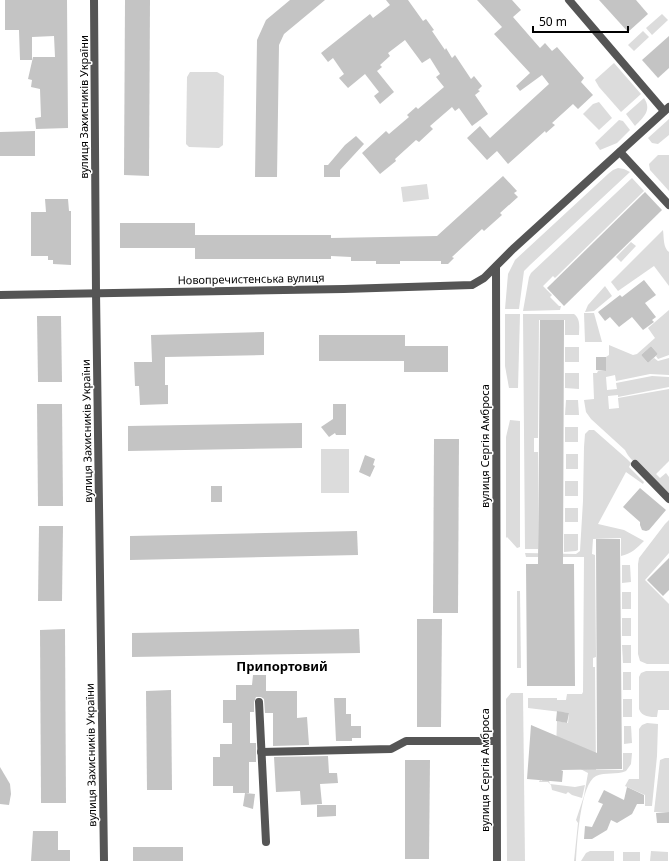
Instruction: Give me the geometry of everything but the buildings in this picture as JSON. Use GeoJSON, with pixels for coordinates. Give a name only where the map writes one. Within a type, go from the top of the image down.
{"type":"FeatureCollection","features":[{"type":"Feature","properties":{"kind":"street","name":"вулиця Захисників України"},"geometry":{"type":"LineString","coordinates":[[94,0],[96,292],[104,861]]}},
{"type":"Feature","properties":{"kind":"street"},"geometry":{"type":"LineString","coordinates":[[496,267],[513,249],[667,109],[569,0]]}},
{"type":"Feature","properties":{"kind":"street"},"geometry":{"type":"LineString","coordinates":[[620,152],[669,205]]}},
{"type":"Feature","properties":{"kind":"street","name":"Новопречистенська вулиця"},"geometry":{"type":"LineString","coordinates":[[0,294],[472,286],[496,267]]}},
{"type":"Feature","properties":{"kind":"street","name":"вулиця Сергія Амброса"},"geometry":{"type":"LineString","coordinates":[[496,267],[496,861]]}},
{"type":"Feature","properties":{"kind":"street"},"geometry":{"type":"LineString","coordinates":[[635,464],[669,499]]}},
{"type":"Feature","properties":{"kind":"street"},"geometry":{"type":"LineString","coordinates":[[259,702],[266,842]]}},
{"type":"Feature","properties":{"kind":"street"},"geometry":{"type":"LineString","coordinates":[[262,752],[391,749],[406,741],[496,741]]}},
{"type":"Feature","properties":{"kind":"shaded area"},"geometry":{"type":"Polygon","coordinates":[[[662,14],[668,20],[652,35],[646,28],[662,14]]]}},
{"type":"Feature","properties":{"kind":"shaded area"},"geometry":{"type":"Polygon","coordinates":[[[643,31],[649,37],[634,51],[628,45],[643,31]]]}},
{"type":"Feature","properties":{"kind":"shaded area"},"geometry":{"type":"Polygon","coordinates":[[[614,63],[641,94],[621,112],[599,87],[595,80],[614,63]]]}},
{"type":"Feature","properties":{"kind":"shaded area"},"geometry":{"type":"Polygon","coordinates":[[[190,72],[217,72],[224,76],[223,145],[219,148],[189,147],[186,144],[187,77],[190,72]]]}},
{"type":"Feature","properties":{"kind":"shaded area"},"geometry":{"type":"Polygon","coordinates":[[[644,98],[647,110],[635,126],[626,114],[644,98]]]}},
{"type":"Feature","properties":{"kind":"shaded area"},"geometry":{"type":"Polygon","coordinates":[[[599,102],[612,118],[599,130],[583,114],[593,104],[599,102]]]}},
{"type":"Feature","properties":{"kind":"shaded area"},"geometry":{"type":"Polygon","coordinates":[[[669,119],[669,135],[658,144],[652,143],[648,138],[669,119]]]}},
{"type":"Feature","properties":{"kind":"shaded area"},"geometry":{"type":"Polygon","coordinates":[[[619,120],[623,121],[630,130],[617,143],[600,150],[595,143],[619,120]]]}},
{"type":"Feature","properties":{"kind":"shaded area"},"geometry":{"type":"Polygon","coordinates":[[[658,155],[669,155],[669,191],[650,170],[649,164],[658,155]]]}},
{"type":"Feature","properties":{"kind":"shaded area"},"geometry":{"type":"Polygon","coordinates":[[[618,168],[630,172],[524,271],[519,309],[505,309],[508,274],[515,260],[608,174],[618,168]]]}},
{"type":"Feature","properties":{"kind":"shaded area"},"geometry":{"type":"Polygon","coordinates":[[[632,178],[644,191],[555,278],[553,276],[543,286],[552,295],[550,297],[559,306],[561,306],[560,310],[523,311],[531,273],[632,178]]]}},
{"type":"Feature","properties":{"kind":"shaded area"},"geometry":{"type":"Polygon","coordinates":[[[427,184],[429,199],[403,202],[401,187],[427,184]]]}},
{"type":"Feature","properties":{"kind":"shaded area"},"geometry":{"type":"Polygon","coordinates":[[[663,230],[665,245],[669,252],[669,286],[654,266],[618,291],[611,282],[663,230]]]}},
{"type":"Feature","properties":{"kind":"shaded area"},"geometry":{"type":"Polygon","coordinates":[[[631,242],[636,246],[621,262],[616,257],[631,242]]]}},
{"type":"Feature","properties":{"kind":"shaded area"},"geometry":{"type":"Polygon","coordinates":[[[605,286],[612,296],[594,311],[585,312],[588,305],[605,286]]]}},
{"type":"Feature","properties":{"kind":"shaded area"},"geometry":{"type":"Polygon","coordinates":[[[669,310],[669,355],[658,359],[656,356],[658,354],[651,346],[641,355],[648,363],[654,358],[658,361],[669,358],[669,375],[650,374],[616,381],[615,375],[606,377],[607,390],[617,389],[616,383],[652,376],[669,377],[669,387],[618,397],[618,395],[608,396],[609,409],[619,408],[618,398],[669,389],[669,461],[656,474],[660,478],[666,473],[669,477],[669,494],[638,467],[625,450],[591,419],[586,412],[584,400],[594,399],[593,373],[597,373],[598,371],[606,371],[606,357],[609,355],[609,345],[633,355],[637,354],[655,338],[648,328],[669,310]]]}},
{"type":"Feature","properties":{"kind":"shaded area"},"geometry":{"type":"Polygon","coordinates":[[[584,313],[594,313],[602,342],[585,342],[584,313]]]}},
{"type":"Feature","properties":{"kind":"shaded area"},"geometry":{"type":"Polygon","coordinates":[[[505,314],[520,314],[518,388],[509,388],[505,366],[505,314]]]}},
{"type":"Feature","properties":{"kind":"shaded area"},"geometry":{"type":"Polygon","coordinates":[[[523,314],[574,314],[578,318],[579,324],[579,335],[565,335],[565,320],[539,320],[538,438],[534,438],[534,452],[538,452],[538,549],[525,549],[523,314]]]}},
{"type":"Feature","properties":{"kind":"shaded area"},"geometry":{"type":"Polygon","coordinates":[[[565,347],[579,347],[579,362],[565,362],[565,347]]]}},
{"type":"Feature","properties":{"kind":"shaded area"},"geometry":{"type":"Polygon","coordinates":[[[565,373],[579,373],[579,389],[565,388],[565,373]]]}},
{"type":"Feature","properties":{"kind":"shaded area"},"geometry":{"type":"Polygon","coordinates":[[[566,400],[578,400],[579,415],[565,415],[566,400]]]}},
{"type":"Feature","properties":{"kind":"shaded area"},"geometry":{"type":"Polygon","coordinates":[[[510,420],[520,421],[520,547],[517,548],[507,537],[506,538],[506,437],[510,420]]]}},
{"type":"Feature","properties":{"kind":"shaded area"},"geometry":{"type":"Polygon","coordinates":[[[565,427],[578,427],[578,442],[565,442],[565,427]]]}},
{"type":"Feature","properties":{"kind":"shaded area"},"geometry":{"type":"Polygon","coordinates":[[[589,430],[594,430],[627,459],[631,463],[629,467],[644,482],[643,484],[626,472],[598,524],[624,530],[644,541],[631,552],[621,556],[621,538],[593,539],[592,554],[595,555],[596,657],[593,658],[593,667],[595,667],[596,770],[623,770],[623,753],[632,753],[631,764],[626,771],[596,776],[586,790],[580,815],[576,861],[574,861],[578,823],[576,820],[584,796],[588,773],[571,764],[556,749],[557,721],[568,723],[569,713],[528,708],[528,698],[557,698],[557,700],[566,700],[567,694],[582,694],[583,692],[584,557],[526,557],[525,553],[576,554],[580,551],[584,447],[585,434],[589,430]]]}},
{"type":"Feature","properties":{"kind":"shaded area"},"geometry":{"type":"Polygon","coordinates":[[[321,449],[349,449],[349,493],[321,493],[321,449]]]}},
{"type":"Feature","properties":{"kind":"shaded area"},"geometry":{"type":"Polygon","coordinates":[[[566,454],[578,454],[578,469],[566,469],[566,454]]]}},
{"type":"Feature","properties":{"kind":"shaded area"},"geometry":{"type":"Polygon","coordinates":[[[565,481],[578,481],[578,496],[565,496],[565,481]]]}},
{"type":"Feature","properties":{"kind":"shaded area"},"geometry":{"type":"Polygon","coordinates":[[[565,508],[578,508],[578,522],[565,522],[565,508]]]}},
{"type":"Feature","properties":{"kind":"shaded area"},"geometry":{"type":"Polygon","coordinates":[[[669,520],[669,553],[645,580],[669,604],[669,664],[647,664],[640,661],[638,654],[638,564],[639,558],[669,520]]]}},
{"type":"Feature","properties":{"kind":"shaded area"},"geometry":{"type":"Polygon","coordinates":[[[564,534],[578,534],[578,550],[564,552],[564,534]]]}},
{"type":"Feature","properties":{"kind":"shaded area"},"geometry":{"type":"Polygon","coordinates":[[[622,565],[630,565],[631,582],[622,583],[622,565]]]}},
{"type":"Feature","properties":{"kind":"shaded area"},"geometry":{"type":"Polygon","coordinates":[[[517,591],[520,591],[521,668],[517,668],[517,591]]]}},
{"type":"Feature","properties":{"kind":"shaded area"},"geometry":{"type":"Polygon","coordinates":[[[622,592],[631,592],[631,609],[622,609],[622,592]]]}},
{"type":"Feature","properties":{"kind":"shaded area"},"geometry":{"type":"Polygon","coordinates":[[[622,618],[631,618],[631,636],[622,636],[622,618]]]}},
{"type":"Feature","properties":{"kind":"shaded area"},"geometry":{"type":"Polygon","coordinates":[[[622,645],[631,645],[631,663],[623,663],[622,645]]]}},
{"type":"Feature","properties":{"kind":"shaded area"},"geometry":{"type":"Polygon","coordinates":[[[646,671],[669,671],[669,710],[658,710],[657,717],[649,717],[644,715],[639,709],[639,677],[641,673],[646,671]]]}},
{"type":"Feature","properties":{"kind":"shaded area"},"geometry":{"type":"Polygon","coordinates":[[[623,672],[631,672],[631,690],[623,690],[623,672]]]}},
{"type":"Feature","properties":{"kind":"shaded area"},"geometry":{"type":"Polygon","coordinates":[[[511,693],[523,693],[525,861],[507,861],[506,699],[511,693]]]}},
{"type":"Feature","properties":{"kind":"shaded area"},"geometry":{"type":"Polygon","coordinates":[[[623,699],[632,699],[632,717],[623,717],[623,699]]]}},
{"type":"Feature","properties":{"kind":"shaded area"},"geometry":{"type":"Polygon","coordinates":[[[647,723],[658,724],[657,756],[652,806],[645,806],[645,795],[625,786],[629,779],[639,779],[639,729],[642,725],[647,723]]]}},
{"type":"Feature","properties":{"kind":"shaded area"},"geometry":{"type":"Polygon","coordinates":[[[624,726],[631,726],[632,743],[624,744],[624,726]]]}},
{"type":"Feature","properties":{"kind":"shaded area"},"geometry":{"type":"Polygon","coordinates":[[[669,758],[669,812],[654,812],[660,760],[669,758]]]}},
{"type":"Feature","properties":{"kind":"shaded area"},"geometry":{"type":"Polygon","coordinates":[[[543,775],[552,776],[552,781],[549,781],[550,784],[548,782],[539,782],[540,780],[542,781],[543,775]]]}},
{"type":"Feature","properties":{"kind":"shaded area"},"geometry":{"type":"Polygon","coordinates":[[[550,784],[575,787],[585,785],[582,798],[568,792],[566,794],[552,790],[550,784]]]}},
{"type":"Feature","properties":{"kind":"shaded area"},"geometry":{"type":"Polygon","coordinates":[[[590,851],[614,851],[614,861],[581,861],[586,853],[590,851]]]}},
{"type":"Feature","properties":{"kind":"shaded area"},"geometry":{"type":"Polygon","coordinates":[[[651,851],[668,852],[668,861],[650,861],[651,851]]]}},
{"type":"Feature","properties":{"kind":"shaded area"},"geometry":{"type":"Polygon","coordinates":[[[623,852],[640,852],[640,861],[623,861],[623,852]]]}},
{"type":"Feature","properties":{"kind":"district","name":"Припортовий"},"geometry":{"type":"Point","coordinates":[282,666]}}]}
